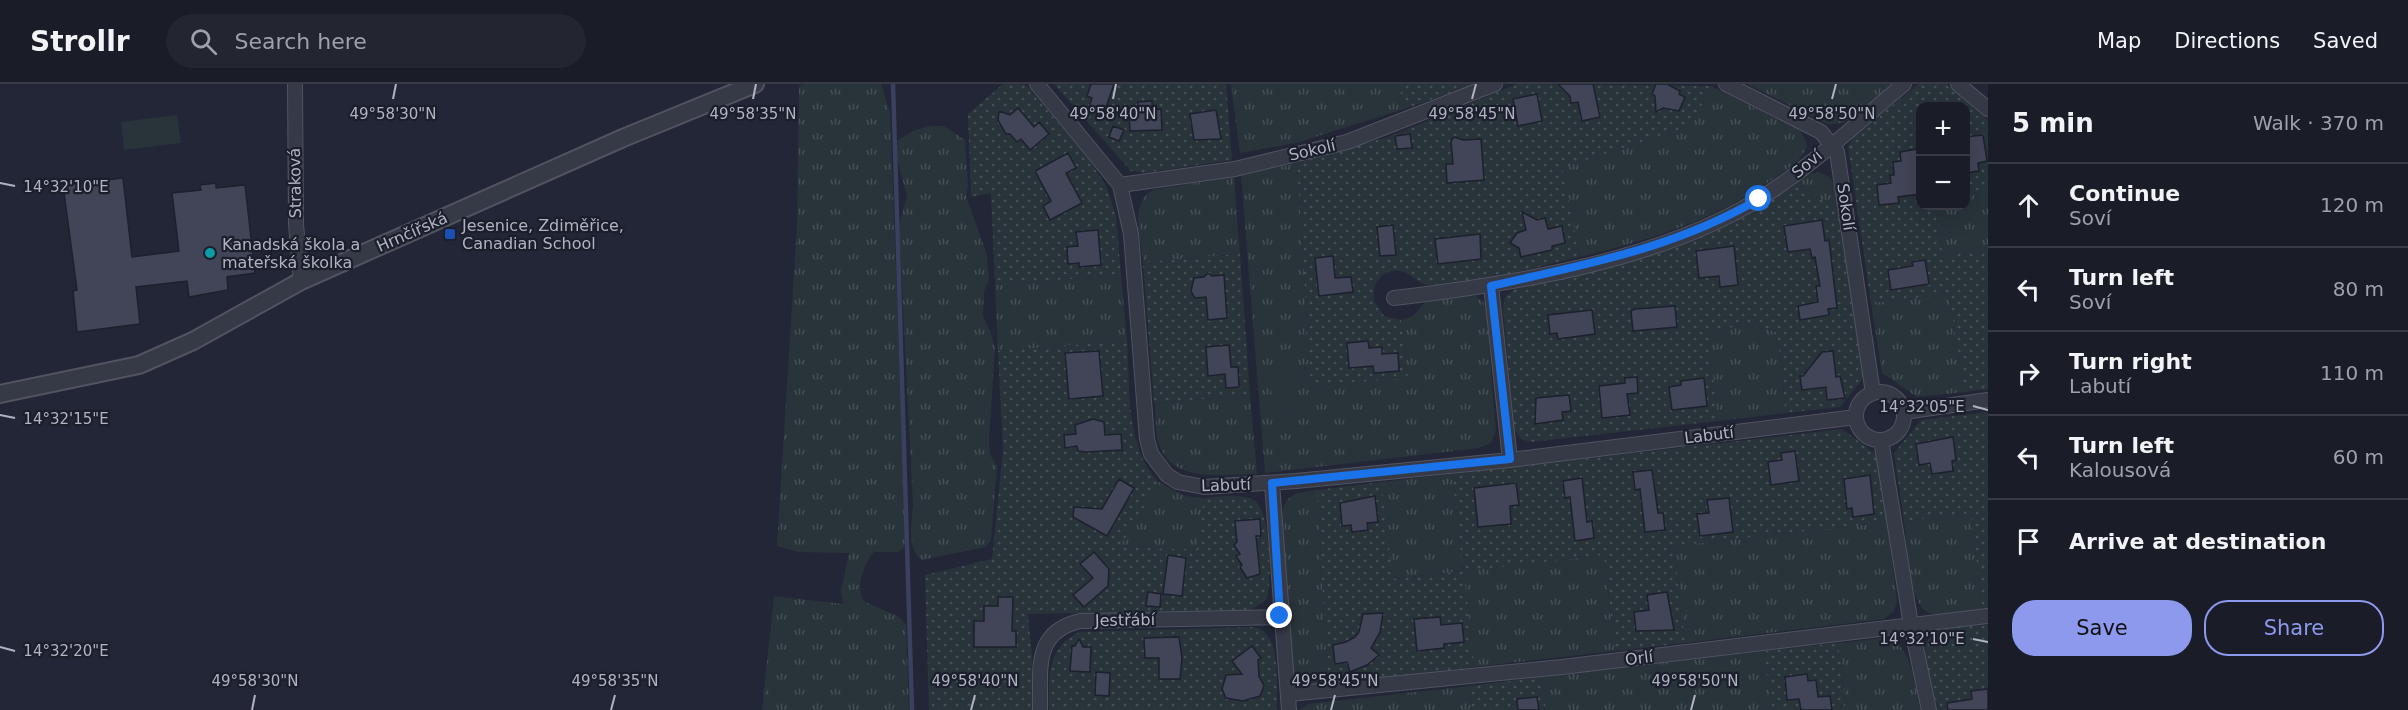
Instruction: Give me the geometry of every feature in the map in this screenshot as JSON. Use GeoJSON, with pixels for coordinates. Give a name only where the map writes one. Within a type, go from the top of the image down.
{"type":"FeatureCollection","features":[{"type":"Feature","properties":{"kind":"street","name":"Straková"},"geometry":{"type":"LineString","coordinates":[[295,84],[296,224],[301,281]]}},
{"type":"Feature","properties":{"kind":"street","name":"Hrnčířská"},"geometry":{"type":"LineString","coordinates":[[0,394],[139,365],[193,340],[301,281],[624,138],[755,84]]}},
{"type":"Feature","properties":{"kind":"street","name":"Labutí"},"geometry":{"type":"LineString","coordinates":[[1037,84],[1120,185],[1131,234],[1147,439],[1151,454],[1167,475],[1191,485],[1272,483],[1510,459],[1856,417]]}},
{"type":"Feature","properties":{"kind":"street","name":"Sokolí"},"geometry":{"type":"LineString","coordinates":[[1120,185],[1235,169],[1347,142],[1495,84]]}},
{"type":"Feature","properties":{"kind":"street"},"geometry":{"type":"LineString","coordinates":[[1726,84],[1821,132],[1832,143]]}},
{"type":"Feature","properties":{"kind":"street","name":"Soví"},"geometry":{"type":"LineString","coordinates":[[1394,298],[1491,286],[1649,249],[1679,238],[1759,199],[1786,181],[1904,84]]}},
{"type":"Feature","properties":{"kind":"street"},"geometry":{"type":"LineString","coordinates":[[1958,84],[1988,109]]}},
{"type":"Feature","properties":{"kind":"street","name":"Sokolí"},"geometry":{"type":"LineString","coordinates":[[1832,143],[1839,158],[1873,393]]}},
{"type":"Feature","properties":{"kind":"street"},"geometry":{"type":"LineString","coordinates":[[1491,286],[1510,459]]}},
{"type":"Feature","properties":{"kind":"street"},"geometry":{"type":"LineString","coordinates":[[1873,393],[1889,393],[1902,404],[1904,412],[1904,420],[1896,434],[1881,440],[1867,436],[1862,431],[1856,417],[1860,402],[1873,393]]}},
{"type":"Feature","properties":{"kind":"street"},"geometry":{"type":"LineString","coordinates":[[1904,412],[1988,400]]}},
{"type":"Feature","properties":{"kind":"street"},"geometry":{"type":"LineString","coordinates":[[1881,440],[1911,625],[1929,710]]}},
{"type":"Feature","properties":{"kind":"street"},"geometry":{"type":"LineString","coordinates":[[1272,483],[1280,616],[1289,710]]}},
{"type":"Feature","properties":{"kind":"street","name":"Jestřábí"},"geometry":{"type":"LineString","coordinates":[[1040,710],[1044,645],[1050,636],[1068,624],[1080,621],[1280,616]]}},
{"type":"Feature","properties":{"kind":"street","name":"Orlí"},"geometry":{"type":"LineString","coordinates":[[1289,694],[1562,668],[1988,616]]}},
{"type":"Feature","properties":{"kind":"green space"},"geometry":{"type":"Polygon","coordinates":[[[803,84],[881,84],[890,113],[906,533],[904,548],[898,552],[874,552],[870,557],[864,569],[860,591],[865,602],[899,617],[906,624],[909,710],[762,710],[774,596],[843,604],[841,591],[849,553],[799,552],[777,546],[797,225],[799,86],[803,84]]]}},
{"type":"Feature","properties":{"kind":"green space"},"geometry":{"type":"Polygon","coordinates":[[[1003,84],[1023,84],[1028,87],[1090,161],[1106,186],[1116,216],[1121,275],[995,285],[991,193],[971,197],[968,114],[1003,84]]]}},
{"type":"Feature","properties":{"kind":"green space"},"geometry":{"type":"Polygon","coordinates":[[[1054,84],[1226,84],[1232,160],[1143,173],[1131,171],[1054,84]]]}},
{"type":"Feature","properties":{"kind":"green space"},"geometry":{"type":"Polygon","coordinates":[[[1231,84],[1399,84],[1404,109],[1296,143],[1240,153],[1231,84]]]}},
{"type":"Feature","properties":{"kind":"green space"},"geometry":{"type":"Polygon","coordinates":[[[1399,84],[1476,84],[1404,109],[1399,84]]]}},
{"type":"Feature","properties":{"kind":"green space"},"geometry":{"type":"Polygon","coordinates":[[[1517,84],[1711,86],[1692,125],[1562,168],[1580,257],[1506,275],[1450,284],[1425,284],[1402,271],[1389,272],[1376,284],[1374,301],[1384,316],[1401,320],[1408,378],[1311,386],[1297,163],[1391,136],[1517,84]]]}},
{"type":"Feature","properties":{"kind":"green space"},"geometry":{"type":"Polygon","coordinates":[[[1747,84],[1892,84],[1852,118],[1834,124],[1825,123],[1747,84]]]}},
{"type":"Feature","properties":{"kind":"green space"},"geometry":{"type":"Polygon","coordinates":[[[1919,84],[1946,84],[1967,102],[1916,102],[1916,210],[1936,210],[1943,257],[1988,248],[1988,389],[1965,392],[1949,294],[1871,303],[1848,146],[1854,136],[1919,84]]]}},
{"type":"Feature","properties":{"kind":"green space"},"geometry":{"type":"Polygon","coordinates":[[[1711,86],[1801,131],[1807,145],[1799,160],[1753,192],[1706,217],[1657,236],[1580,257],[1562,168],[1692,125],[1711,86]]]}},
{"type":"Feature","properties":{"kind":"green space"},"geometry":{"type":"Polygon","coordinates":[[[1970,105],[1988,120],[1988,191],[1970,193],[1970,105]]]}},
{"type":"Feature","properties":{"kind":"green space"},"geometry":{"type":"Polygon","coordinates":[[[177,115],[181,143],[124,150],[121,122],[177,115]]]}},
{"type":"Feature","properties":{"kind":"green space"},"geometry":{"type":"Polygon","coordinates":[[[944,126],[965,140],[968,187],[966,196],[987,255],[989,280],[984,291],[983,316],[995,349],[989,440],[990,455],[997,466],[991,540],[986,547],[922,560],[914,549],[911,535],[913,506],[899,225],[907,196],[896,155],[898,140],[915,130],[944,126]]]}},
{"type":"Feature","properties":{"kind":"green space"},"geometry":{"type":"Polygon","coordinates":[[[1297,163],[1311,386],[1407,378],[1401,320],[1413,316],[1428,299],[1473,294],[1483,301],[1486,310],[1496,431],[1491,443],[1479,448],[1265,473],[1241,175],[1297,163]]]}},
{"type":"Feature","properties":{"kind":"green space"},"geometry":{"type":"Polygon","coordinates":[[[1818,172],[1832,181],[1839,210],[1795,184],[1807,175],[1818,172]]]}},
{"type":"Feature","properties":{"kind":"green space"},"geometry":{"type":"Polygon","coordinates":[[[1234,177],[1240,254],[1143,262],[1138,221],[1142,201],[1147,194],[1156,189],[1234,177]]]}},
{"type":"Feature","properties":{"kind":"green space"},"geometry":{"type":"Polygon","coordinates":[[[1795,184],[1839,210],[1865,376],[1840,407],[1786,413],[1777,332],[1751,325],[1708,330],[1718,421],[1531,442],[1521,439],[1514,429],[1503,308],[1505,297],[1515,289],[1591,272],[1661,252],[1695,239],[1761,206],[1795,184]]]}},
{"type":"Feature","properties":{"kind":"green space"},"geometry":{"type":"Polygon","coordinates":[[[1988,191],[1988,248],[1943,257],[1936,210],[1970,210],[1970,193],[1988,191]]]}},
{"type":"Feature","properties":{"kind":"green space"},"geometry":{"type":"Polygon","coordinates":[[[1240,254],[1250,395],[1154,403],[1143,262],[1240,254]]]}},
{"type":"Feature","properties":{"kind":"green space"},"geometry":{"type":"Polygon","coordinates":[[[1121,275],[1127,341],[998,351],[995,285],[1121,275]]]}},
{"type":"Feature","properties":{"kind":"green space"},"geometry":{"type":"Polygon","coordinates":[[[1949,294],[1965,392],[1917,397],[1882,373],[1871,303],[1949,294]]]}},
{"type":"Feature","properties":{"kind":"green space"},"geometry":{"type":"Polygon","coordinates":[[[1751,325],[1777,332],[1786,413],[1718,421],[1708,330],[1751,325]]]}},
{"type":"Feature","properties":{"kind":"green space"},"geometry":{"type":"Polygon","coordinates":[[[1127,341],[1129,397],[1135,435],[1148,469],[1159,482],[1121,545],[1197,549],[1204,498],[1230,496],[1250,499],[1260,507],[1267,532],[1270,564],[1266,600],[1251,610],[1028,614],[1032,657],[1032,710],[929,710],[925,575],[992,559],[1003,451],[998,351],[1127,341]]]}},
{"type":"Feature","properties":{"kind":"green space"},"geometry":{"type":"Polygon","coordinates":[[[1295,365],[1299,410],[1274,413],[1269,368],[1295,365]]]}},
{"type":"Feature","properties":{"kind":"green space"},"geometry":{"type":"Polygon","coordinates":[[[1250,395],[1257,474],[1199,474],[1174,465],[1164,455],[1157,436],[1155,403],[1250,395]]]}},
{"type":"Feature","properties":{"kind":"green space"},"geometry":{"type":"Polygon","coordinates":[[[1988,412],[1988,608],[1982,609],[1971,513],[1904,521],[1894,453],[1921,420],[1988,412]]]}},
{"type":"Feature","properties":{"kind":"green space"},"geometry":{"type":"Polygon","coordinates":[[[1842,429],[1877,455],[1887,522],[1674,546],[1685,643],[1615,651],[1604,555],[1464,571],[1474,667],[1328,684],[1317,490],[1381,482],[1393,579],[1463,571],[1452,474],[1842,429]]]}},
{"type":"Feature","properties":{"kind":"green space"},"geometry":{"type":"Polygon","coordinates":[[[1452,474],[1463,571],[1392,579],[1381,482],[1452,474]]]}},
{"type":"Feature","properties":{"kind":"green space"},"geometry":{"type":"Polygon","coordinates":[[[1159,482],[1185,496],[1204,498],[1198,549],[1120,545],[1159,482]]]}},
{"type":"Feature","properties":{"kind":"green space"},"geometry":{"type":"Polygon","coordinates":[[[1317,490],[1328,684],[1307,683],[1299,679],[1293,669],[1282,516],[1286,503],[1293,496],[1317,490]]]}},
{"type":"Feature","properties":{"kind":"green space"},"geometry":{"type":"Polygon","coordinates":[[[1971,513],[1982,609],[1949,614],[1930,613],[1917,599],[1913,586],[1904,521],[1971,513]]]}},
{"type":"Feature","properties":{"kind":"green space"},"geometry":{"type":"Polygon","coordinates":[[[1887,522],[1897,601],[1894,611],[1884,619],[1685,643],[1674,546],[1887,522]]]}},
{"type":"Feature","properties":{"kind":"green space"},"geometry":{"type":"Polygon","coordinates":[[[1604,555],[1615,651],[1474,667],[1463,571],[1604,555]]]}},
{"type":"Feature","properties":{"kind":"green space"},"geometry":{"type":"Polygon","coordinates":[[[1988,625],[1988,710],[1939,710],[1926,668],[1925,647],[1929,638],[1949,628],[1988,625]]]}},
{"type":"Feature","properties":{"kind":"green space"},"geometry":{"type":"Polygon","coordinates":[[[1253,627],[1263,631],[1274,649],[1277,710],[1049,710],[1050,675],[1055,655],[1069,638],[1080,632],[1253,627]]]}},
{"type":"Feature","properties":{"kind":"green space"},"geometry":{"type":"Polygon","coordinates":[[[1883,638],[1893,640],[1906,655],[1911,666],[1921,710],[1846,710],[1838,643],[1883,638]]]}},
{"type":"Feature","properties":{"kind":"green space"},"geometry":{"type":"Polygon","coordinates":[[[1838,643],[1846,710],[1771,710],[1765,651],[1838,643]]]}},
{"type":"Feature","properties":{"kind":"green space"},"geometry":{"type":"Polygon","coordinates":[[[1765,651],[1771,710],[1546,710],[1542,677],[1765,651]]]}},
{"type":"Feature","properties":{"kind":"green space"},"geometry":{"type":"Polygon","coordinates":[[[1542,677],[1546,710],[1472,710],[1469,686],[1542,677]]]}},
{"type":"Feature","properties":{"kind":"green space"},"geometry":{"type":"Polygon","coordinates":[[[1469,686],[1472,710],[1299,710],[1307,704],[1469,686]]]}},
{"type":"Feature","properties":{"kind":"building"},"geometry":{"type":"Polygon","coordinates":[[[1091,84],[1114,84],[1104,113],[1089,107],[1092,98],[1087,96],[1091,84]]]}},
{"type":"Feature","properties":{"kind":"building"},"geometry":{"type":"Polygon","coordinates":[[[1558,84],[1593,84],[1600,117],[1582,121],[1578,102],[1571,103],[1570,96],[1558,84]]]}},
{"type":"Feature","properties":{"kind":"building"},"geometry":{"type":"Polygon","coordinates":[[[1656,84],[1667,84],[1680,91],[1679,94],[1685,97],[1679,111],[1663,108],[1656,112],[1655,96],[1652,94],[1656,84]]]}},
{"type":"Feature","properties":{"kind":"building"},"geometry":{"type":"Polygon","coordinates":[[[1537,94],[1542,121],[1518,126],[1513,99],[1537,94]]]}},
{"type":"Feature","properties":{"kind":"building"},"geometry":{"type":"Polygon","coordinates":[[[1152,101],[1152,110],[1161,109],[1162,130],[1130,131],[1129,114],[1137,113],[1138,102],[1152,101]]]}},
{"type":"Feature","properties":{"kind":"building"},"geometry":{"type":"Polygon","coordinates":[[[1018,108],[1034,127],[1039,122],[1049,134],[1030,150],[1021,139],[1017,142],[1010,134],[1006,134],[998,120],[999,111],[1010,115],[1018,108]]]}},
{"type":"Feature","properties":{"kind":"building"},"geometry":{"type":"Polygon","coordinates":[[[1216,110],[1221,139],[1194,140],[1190,114],[1216,110]]]}},
{"type":"Feature","properties":{"kind":"building"},"geometry":{"type":"Polygon","coordinates":[[[1113,126],[1124,130],[1119,141],[1109,137],[1113,126]]]}},
{"type":"Feature","properties":{"kind":"building"},"geometry":{"type":"Polygon","coordinates":[[[1410,134],[1412,148],[1397,149],[1395,136],[1410,134]]]}},
{"type":"Feature","properties":{"kind":"building"},"geometry":{"type":"Polygon","coordinates":[[[1983,135],[1987,161],[1978,163],[1979,171],[1970,172],[1970,156],[1970,136],[1983,135]]]}},
{"type":"Feature","properties":{"kind":"building"},"geometry":{"type":"Polygon","coordinates":[[[1454,137],[1463,140],[1481,139],[1484,180],[1447,183],[1446,164],[1453,164],[1451,141],[1454,137]]]}},
{"type":"Feature","properties":{"kind":"building"},"geometry":{"type":"Polygon","coordinates":[[[1916,149],[1916,195],[1898,197],[1899,203],[1879,205],[1877,185],[1891,183],[1890,175],[1894,175],[1893,162],[1901,161],[1900,152],[1916,149]]]}},
{"type":"Feature","properties":{"kind":"building"},"geometry":{"type":"Polygon","coordinates":[[[1068,153],[1076,168],[1066,173],[1082,203],[1050,220],[1043,206],[1051,201],[1035,171],[1068,153]]]}},
{"type":"Feature","properties":{"kind":"building","name":"Kanadská škola a mateřská školka"},"geometry":{"type":"Polygon","coordinates":[[[123,178],[132,257],[179,251],[172,193],[201,190],[200,185],[216,183],[216,188],[245,185],[255,273],[227,277],[228,290],[189,297],[187,281],[136,287],[140,324],[77,332],[73,291],[77,290],[63,185],[123,178]]]}},
{"type":"Feature","properties":{"kind":"building"},"geometry":{"type":"Polygon","coordinates":[[[1522,212],[1537,220],[1545,218],[1548,229],[1562,226],[1565,243],[1552,246],[1552,250],[1521,257],[1519,248],[1510,243],[1517,233],[1526,230],[1522,212]]]}},
{"type":"Feature","properties":{"kind":"building"},"geometry":{"type":"Polygon","coordinates":[[[1822,220],[1825,241],[1829,240],[1837,308],[1828,309],[1829,315],[1800,320],[1798,306],[1818,302],[1816,286],[1820,286],[1815,257],[1812,258],[1810,249],[1788,252],[1784,226],[1822,220]]]}},
{"type":"Feature","properties":{"kind":"building"},"geometry":{"type":"Polygon","coordinates":[[[1393,225],[1396,255],[1380,256],[1377,227],[1393,225]]]}},
{"type":"Feature","properties":{"kind":"building"},"geometry":{"type":"Polygon","coordinates":[[[1098,230],[1101,265],[1079,267],[1079,263],[1068,264],[1067,247],[1078,246],[1076,232],[1098,230]]]}},
{"type":"Feature","properties":{"kind":"building"},"geometry":{"type":"Polygon","coordinates":[[[1480,234],[1481,259],[1438,264],[1435,239],[1480,234]]]}},
{"type":"Feature","properties":{"kind":"building"},"geometry":{"type":"Polygon","coordinates":[[[1734,246],[1738,285],[1720,287],[1719,276],[1699,278],[1696,251],[1734,246]]]}},
{"type":"Feature","properties":{"kind":"building"},"geometry":{"type":"Polygon","coordinates":[[[1333,256],[1335,278],[1351,277],[1353,292],[1319,296],[1315,258],[1333,256]]]}},
{"type":"Feature","properties":{"kind":"building"},"geometry":{"type":"Polygon","coordinates":[[[1925,260],[1929,284],[1891,290],[1888,270],[1913,266],[1912,262],[1925,260]]]}},
{"type":"Feature","properties":{"kind":"building"},"geometry":{"type":"Polygon","coordinates":[[[1208,273],[1212,276],[1224,275],[1227,318],[1208,320],[1206,297],[1195,298],[1191,291],[1194,278],[1204,277],[1208,273]]]}},
{"type":"Feature","properties":{"kind":"building"},"geometry":{"type":"Polygon","coordinates":[[[1675,306],[1677,327],[1633,331],[1631,311],[1675,306]]]}},
{"type":"Feature","properties":{"kind":"building"},"geometry":{"type":"Polygon","coordinates":[[[1592,310],[1595,334],[1558,339],[1557,333],[1550,334],[1548,315],[1592,310]]]}},
{"type":"Feature","properties":{"kind":"building"},"geometry":{"type":"Polygon","coordinates":[[[1368,341],[1369,348],[1382,347],[1382,354],[1398,353],[1399,371],[1374,373],[1373,366],[1349,368],[1347,343],[1368,341]]]}},
{"type":"Feature","properties":{"kind":"building"},"geometry":{"type":"Polygon","coordinates":[[[1229,345],[1231,367],[1238,367],[1239,387],[1226,388],[1225,374],[1208,376],[1206,347],[1229,345]]]}},
{"type":"Feature","properties":{"kind":"building"},"geometry":{"type":"Polygon","coordinates":[[[1099,351],[1103,396],[1069,399],[1065,353],[1099,351]]]}},
{"type":"Feature","properties":{"kind":"building"},"geometry":{"type":"Polygon","coordinates":[[[1833,351],[1836,377],[1840,376],[1845,398],[1827,400],[1826,387],[1802,390],[1800,376],[1803,376],[1822,352],[1833,351]]]}},
{"type":"Feature","properties":{"kind":"building"},"geometry":{"type":"Polygon","coordinates":[[[1637,377],[1638,393],[1627,394],[1630,415],[1602,418],[1599,386],[1625,383],[1625,378],[1637,377]]]}},
{"type":"Feature","properties":{"kind":"building"},"geometry":{"type":"Polygon","coordinates":[[[1704,378],[1707,406],[1672,410],[1669,387],[1681,385],[1681,381],[1704,378]]]}},
{"type":"Feature","properties":{"kind":"building"},"geometry":{"type":"Polygon","coordinates":[[[1569,395],[1571,411],[1562,412],[1563,420],[1535,424],[1536,398],[1569,395]]]}},
{"type":"Feature","properties":{"kind":"building"},"geometry":{"type":"Polygon","coordinates":[[[1093,419],[1104,422],[1105,435],[1121,434],[1122,450],[1086,452],[1078,451],[1077,446],[1065,448],[1064,435],[1076,434],[1075,425],[1093,419]]]}},
{"type":"Feature","properties":{"kind":"building"},"geometry":{"type":"Polygon","coordinates":[[[1953,437],[1956,460],[1952,461],[1953,471],[1932,474],[1930,463],[1919,465],[1916,444],[1953,437]]]}},
{"type":"Feature","properties":{"kind":"building"},"geometry":{"type":"Polygon","coordinates":[[[1795,451],[1799,481],[1771,485],[1768,462],[1782,460],[1781,453],[1795,451]]]}},
{"type":"Feature","properties":{"kind":"building"},"geometry":{"type":"Polygon","coordinates":[[[1652,470],[1658,513],[1663,513],[1665,530],[1645,532],[1640,489],[1635,490],[1633,472],[1652,470]]]}},
{"type":"Feature","properties":{"kind":"building"},"geometry":{"type":"Polygon","coordinates":[[[1870,475],[1874,514],[1853,517],[1852,508],[1847,509],[1844,479],[1870,475]]]}},
{"type":"Feature","properties":{"kind":"building"},"geometry":{"type":"Polygon","coordinates":[[[1582,478],[1587,522],[1592,521],[1594,538],[1575,541],[1570,497],[1565,498],[1563,481],[1582,478]]]}},
{"type":"Feature","properties":{"kind":"building"},"geometry":{"type":"Polygon","coordinates":[[[1119,479],[1134,488],[1107,536],[1073,517],[1074,507],[1102,509],[1119,479]]]}},
{"type":"Feature","properties":{"kind":"building"},"geometry":{"type":"Polygon","coordinates":[[[1516,483],[1519,505],[1510,506],[1511,524],[1478,527],[1474,488],[1516,483]]]}},
{"type":"Feature","properties":{"kind":"building"},"geometry":{"type":"Polygon","coordinates":[[[1375,496],[1378,522],[1367,523],[1368,530],[1352,532],[1351,525],[1342,526],[1340,503],[1375,496]]]}},
{"type":"Feature","properties":{"kind":"building"},"geometry":{"type":"Polygon","coordinates":[[[1729,498],[1733,532],[1700,536],[1697,514],[1709,513],[1707,500],[1729,498]]]}},
{"type":"Feature","properties":{"kind":"building"},"geometry":{"type":"Polygon","coordinates":[[[1260,519],[1261,536],[1256,536],[1260,574],[1247,578],[1236,556],[1240,554],[1234,545],[1237,542],[1235,521],[1260,519]]]}},
{"type":"Feature","properties":{"kind":"building"},"geometry":{"type":"Polygon","coordinates":[[[1094,552],[1109,569],[1108,586],[1084,607],[1073,595],[1093,578],[1080,564],[1094,552]]]}},
{"type":"Feature","properties":{"kind":"building"},"geometry":{"type":"Polygon","coordinates":[[[1168,555],[1186,558],[1182,596],[1163,594],[1168,555]]]}},
{"type":"Feature","properties":{"kind":"building"},"geometry":{"type":"Polygon","coordinates":[[[1148,592],[1161,594],[1160,607],[1146,606],[1148,592]]]}},
{"type":"Feature","properties":{"kind":"building"},"geometry":{"type":"Polygon","coordinates":[[[1667,592],[1674,630],[1636,631],[1634,612],[1649,610],[1647,595],[1667,592]]]}},
{"type":"Feature","properties":{"kind":"building"},"geometry":{"type":"Polygon","coordinates":[[[998,597],[1013,597],[1012,631],[1016,631],[1016,647],[974,647],[974,621],[984,621],[984,606],[998,606],[998,597]]]}},
{"type":"Feature","properties":{"kind":"building"},"geometry":{"type":"Polygon","coordinates":[[[1383,613],[1380,632],[1371,648],[1379,655],[1367,665],[1350,672],[1347,662],[1335,664],[1333,645],[1355,637],[1359,632],[1363,614],[1383,613]]]}},
{"type":"Feature","properties":{"kind":"building"},"geometry":{"type":"Polygon","coordinates":[[[1440,617],[1441,625],[1462,623],[1464,642],[1444,644],[1444,648],[1417,651],[1414,619],[1440,617]]]}},
{"type":"Feature","properties":{"kind":"building"},"geometry":{"type":"Polygon","coordinates":[[[1179,637],[1182,658],[1180,679],[1159,679],[1159,658],[1145,658],[1144,638],[1179,637]]]}},
{"type":"Feature","properties":{"kind":"building"},"geometry":{"type":"Polygon","coordinates":[[[1079,639],[1083,647],[1091,647],[1090,672],[1070,671],[1072,646],[1075,646],[1079,639]]]}},
{"type":"Feature","properties":{"kind":"building"},"geometry":{"type":"Polygon","coordinates":[[[1252,646],[1261,658],[1258,660],[1259,676],[1264,686],[1260,696],[1243,701],[1226,698],[1222,689],[1226,675],[1242,674],[1232,661],[1252,646]]]}},
{"type":"Feature","properties":{"kind":"building"},"geometry":{"type":"Polygon","coordinates":[[[1096,672],[1110,673],[1109,696],[1095,695],[1096,672]]]}},
{"type":"Feature","properties":{"kind":"building"},"geometry":{"type":"Polygon","coordinates":[[[1807,674],[1808,681],[1816,680],[1818,697],[1830,696],[1832,710],[1801,710],[1799,699],[1787,700],[1785,677],[1807,674]]]}},
{"type":"Feature","properties":{"kind":"building"},"geometry":{"type":"Polygon","coordinates":[[[1988,689],[1988,710],[1948,710],[1947,703],[1972,699],[1971,691],[1988,689]]]}},
{"type":"Feature","properties":{"kind":"building"},"geometry":{"type":"Polygon","coordinates":[[[1537,697],[1539,710],[1518,710],[1517,699],[1537,697]]]}},
{"type":"Feature","properties":{"kind":"waterway"},"geometry":{"type":"LineString","coordinates":[[893,84],[912,710]]}},
{"type":"Feature","properties":{"kind":"place","name":"Jesenice, Zdiměřice, Canadian School"},"geometry":{"type":"Point","coordinates":[450,234]}},
{"type":"Feature","properties":{"kind":"place","name":"Kanadská škola a mateřská školka"},"geometry":{"type":"Point","coordinates":[210,253]}},
{"type":"Feature","properties":{"kind":"route"},"geometry":{"type":"LineString","coordinates":[[1280,616],[1272,483],[1510,459],[1491,286],[1649,249],[1711,225],[1759,199]]}}]}
